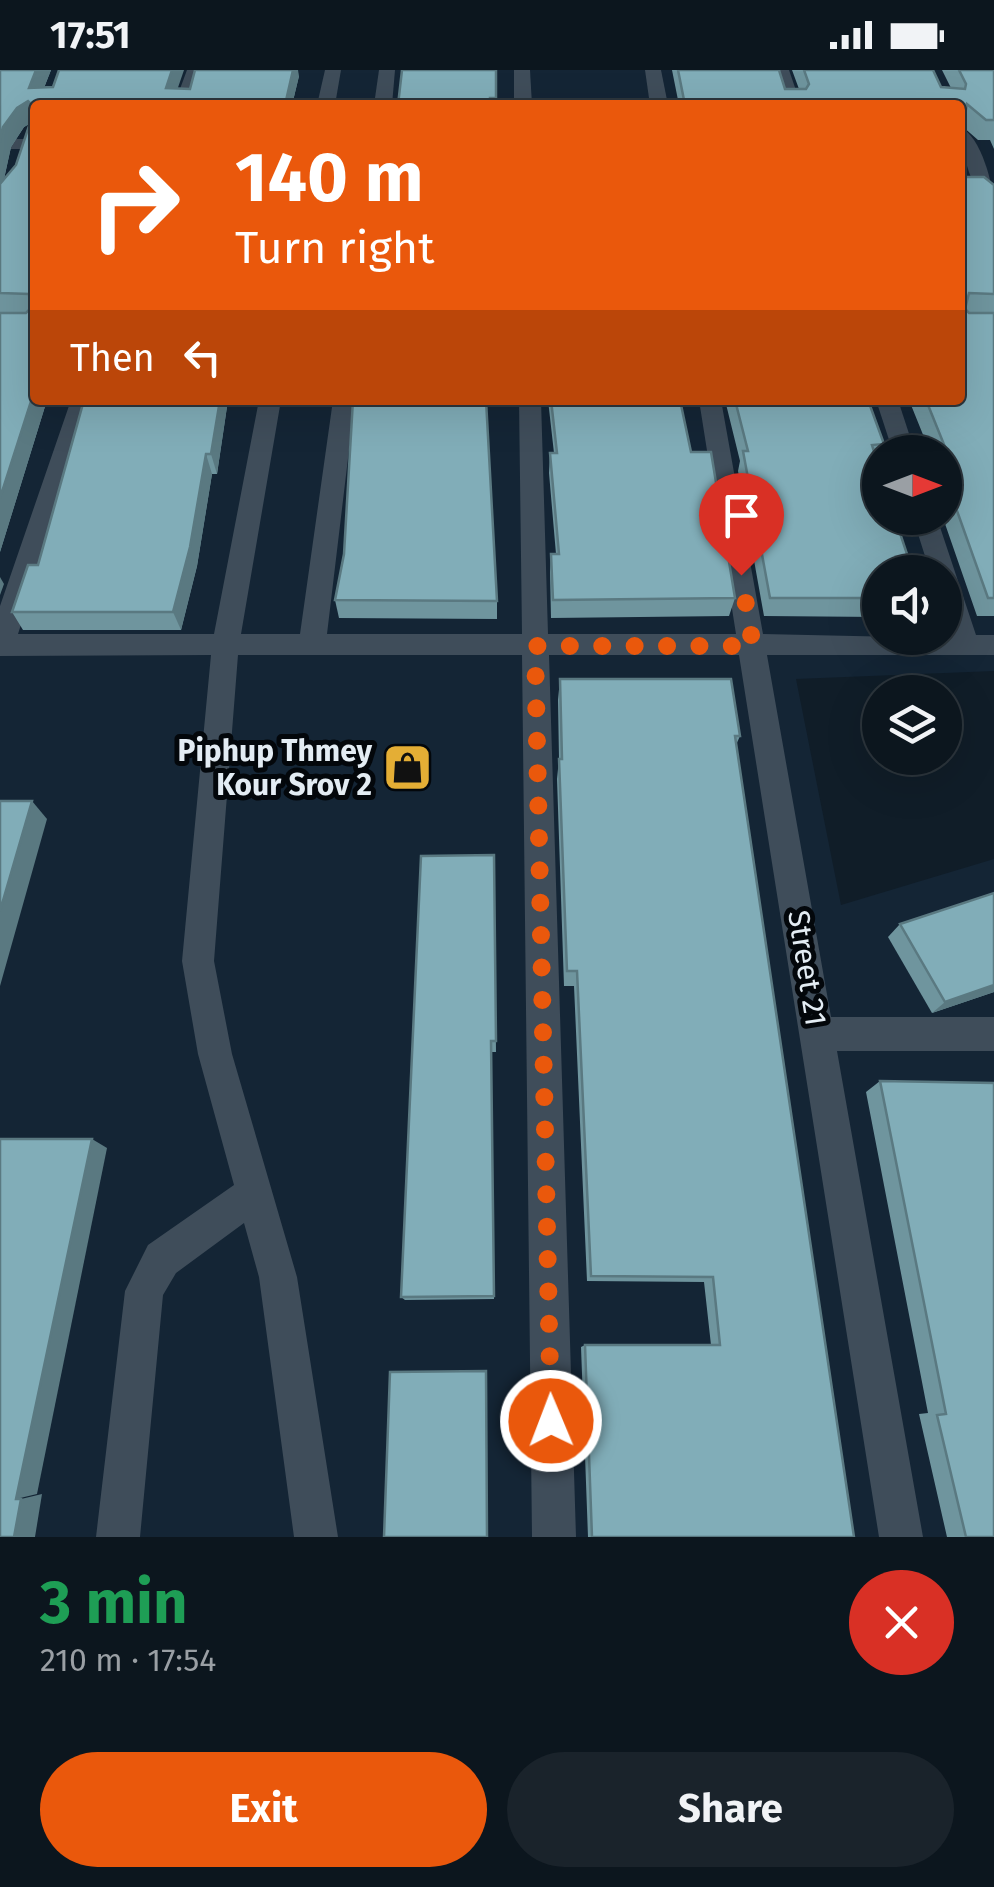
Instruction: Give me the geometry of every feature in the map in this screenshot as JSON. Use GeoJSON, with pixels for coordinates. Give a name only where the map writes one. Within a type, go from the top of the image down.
{"type":"FeatureCollection","features":[{"type":"Feature","properties":{"kind":"street"},"geometry":{"type":"LineString","coordinates":[[185,100],[195,70]]}},
{"type":"Feature","properties":{"kind":"street"},"geometry":{"type":"LineString","coordinates":[[327,100],[333,70]]}},
{"type":"Feature","properties":{"kind":"street"},"geometry":{"type":"LineString","coordinates":[[384,100],[387,70]]}},
{"type":"Feature","properties":{"kind":"street"},"geometry":{"type":"LineString","coordinates":[[522,70],[523,100]]}},
{"type":"Feature","properties":{"kind":"street"},"geometry":{"type":"LineString","coordinates":[[653,70],[658,100]]}},
{"type":"Feature","properties":{"kind":"street"},"geometry":{"type":"LineString","coordinates":[[781,70],[790,100]]}},
{"type":"Feature","properties":{"kind":"street"},"geometry":{"type":"LineString","coordinates":[[965,143],[994,148]]}},
{"type":"Feature","properties":{"kind":"street"},"geometry":{"type":"LineString","coordinates":[[0,144],[30,144]]}},
{"type":"Feature","properties":{"kind":"street"},"geometry":{"type":"LineString","coordinates":[[965,147],[994,202]]}},
{"type":"Feature","properties":{"kind":"street"},"geometry":{"type":"LineString","coordinates":[[80,405],[0,645],[980,645],[962,612]]}},
{"type":"Feature","properties":{"kind":"street"},"geometry":{"type":"LineString","coordinates":[[269,405],[225,646],[198,960],[214,1054],[278,1277],[316,1537]]}},
{"type":"Feature","properties":{"kind":"street"},"geometry":{"type":"LineString","coordinates":[[312,646],[343,405]]}},
{"type":"Feature","properties":{"kind":"street"},"geometry":{"type":"LineString","coordinates":[[530,405],[554,1537]]}},
{"type":"Feature","properties":{"kind":"street","name":"Street 21"},"geometry":{"type":"LineString","coordinates":[[711,405],[901,1537]]}},
{"type":"Feature","properties":{"kind":"street"},"geometry":{"type":"LineString","coordinates":[[889,405],[898,435]]}},
{"type":"Feature","properties":{"kind":"street"},"geometry":{"type":"LineString","coordinates":[[818,1034],[994,1034]]}},
{"type":"Feature","properties":{"kind":"street"},"geometry":{"type":"LineString","coordinates":[[118,1537],[144,1291],[162,1258],[254,1193]]}},
{"type":"Feature","properties":{"kind":"shaded area","name":"Piphup Thmey Kour Srov 2"},"geometry":{"type":"Polygon","coordinates":[[[0,70],[994,70],[994,671],[796,679],[841,905],[994,859],[994,1537],[0,1537],[0,70]]]}},
{"type":"Feature","properties":{"kind":"building"},"geometry":{"type":"Polygon","coordinates":[[[0,70],[36,70],[29,88],[53,87],[59,70],[172,70],[166,88],[190,89],[195,70],[293,70],[286,100],[30,100],[17,108],[3,127],[0,142],[0,70]]]}},
{"type":"Feature","properties":{"kind":"building"},"geometry":{"type":"Polygon","coordinates":[[[402,70],[496,70],[496,98],[490,100],[399,100],[402,70]]]}},
{"type":"Feature","properties":{"kind":"building"},"geometry":{"type":"Polygon","coordinates":[[[678,70],[779,70],[785,89],[806,89],[809,84],[804,70],[933,70],[941,87],[965,89],[959,70],[994,70],[994,120],[986,120],[967,104],[965,115],[965,100],[684,100],[678,70]]]}},
{"type":"Feature","properties":{"kind":"building"},"geometry":{"type":"Polygon","coordinates":[[[30,119],[30,309],[29,294],[0,293],[0,184],[16,165],[30,119]]]}},
{"type":"Feature","properties":{"kind":"building"},"geometry":{"type":"Polygon","coordinates":[[[965,177],[984,177],[994,185],[994,294],[969,293],[965,309],[965,177]]]}},
{"type":"Feature","properties":{"kind":"building"},"geometry":{"type":"Polygon","coordinates":[[[30,309],[30,405],[0,498],[0,313],[26,313],[30,309]]]}},
{"type":"Feature","properties":{"kind":"building"},"geometry":{"type":"Polygon","coordinates":[[[965,309],[969,313],[994,313],[994,598],[988,598],[962,525],[962,435],[940,435],[928,405],[965,405],[965,309]]]}},
{"type":"Feature","properties":{"kind":"building"},"geometry":{"type":"Polygon","coordinates":[[[83,405],[219,405],[173,612],[12,612],[28,565],[38,565],[83,405]]]}},
{"type":"Feature","properties":{"kind":"building"},"geometry":{"type":"Polygon","coordinates":[[[353,405],[486,405],[497,601],[335,600],[344,554],[353,405]]]}},
{"type":"Feature","properties":{"kind":"building"},"geometry":{"type":"Polygon","coordinates":[[[552,405],[681,405],[691,452],[711,452],[735,598],[553,600],[551,554],[559,554],[550,453],[557,453],[552,405]]]}},
{"type":"Feature","properties":{"kind":"building"},"geometry":{"type":"Polygon","coordinates":[[[736,405],[870,405],[881,435],[862,435],[862,535],[901,535],[907,555],[862,555],[862,598],[770,598],[743,451],[748,451],[736,405]]]}},
{"type":"Feature","properties":{"kind":"building"},"geometry":{"type":"Polygon","coordinates":[[[560,679],[731,679],[740,736],[735,736],[854,1537],[592,1537],[585,1345],[720,1345],[713,1277],[591,1276],[577,971],[567,971],[560,679]]]}},
{"type":"Feature","properties":{"kind":"building"},"geometry":{"type":"Polygon","coordinates":[[[0,801],[32,801],[0,911],[0,801]]]}},
{"type":"Feature","properties":{"kind":"building"},"geometry":{"type":"Polygon","coordinates":[[[494,855],[494,1296],[401,1297],[421,856],[494,855]]]}},
{"type":"Feature","properties":{"kind":"building"},"geometry":{"type":"Polygon","coordinates":[[[994,893],[994,985],[945,1002],[900,924],[994,893]]]}},
{"type":"Feature","properties":{"kind":"building"},"geometry":{"type":"Polygon","coordinates":[[[880,1081],[994,1083],[994,1537],[966,1537],[937,1415],[946,1414],[880,1081]]]}},
{"type":"Feature","properties":{"kind":"building"},"geometry":{"type":"Polygon","coordinates":[[[0,1139],[92,1139],[16,1499],[21,1499],[14,1537],[0,1537],[0,1139]]]}},
{"type":"Feature","properties":{"kind":"building"},"geometry":{"type":"Polygon","coordinates":[[[486,1371],[487,1537],[384,1537],[390,1372],[486,1371]]]}},
{"type":"Feature","properties":{"kind":"place","name":"Piphup Thmey Kour Srov 2"},"geometry":{"type":"Point","coordinates":[407,768]}},
{"type":"Feature","properties":{"kind":"route"},"geometry":{"type":"LineString","coordinates":[[551,1421],[535,646],[753,646],[741,575]]}}]}
